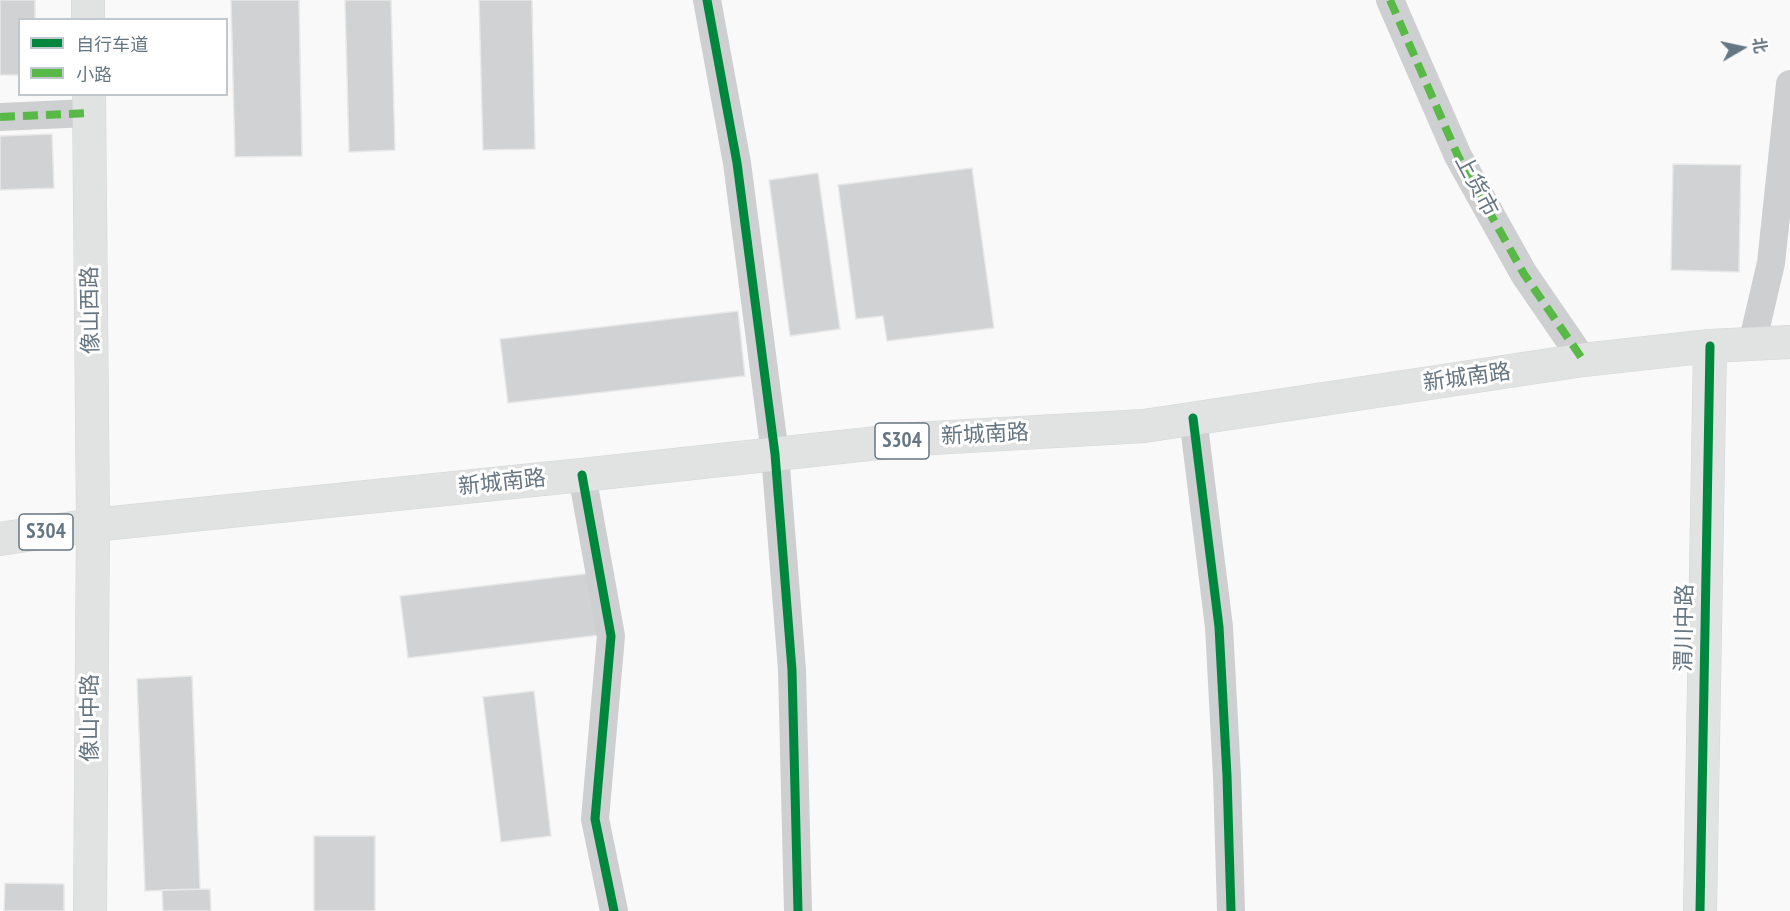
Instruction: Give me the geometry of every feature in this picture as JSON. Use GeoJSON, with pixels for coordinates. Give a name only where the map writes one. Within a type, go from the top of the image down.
{"type":"FeatureCollection","features":[{"type":"Feature","properties":{"kind":"main road"},"geometry":{"type":"LineString","coordinates":[[88,0],[88,18]]}},
{"type":"Feature","properties":{"kind":"main road","name":"像山西路"},"geometry":{"type":"LineString","coordinates":[[89,104],[93,525]]}},
{"type":"Feature","properties":{"kind":"main road","name":"新城南路"},"geometry":{"type":"LineString","coordinates":[[0,539],[93,525],[915,439],[1144,426],[1583,360],[1710,346],[1790,342]]}},
{"type":"Feature","properties":{"kind":"main road","name":"渭川中路"},"geometry":{"type":"LineString","coordinates":[[1700,911],[1710,346]]}},
{"type":"Feature","properties":{"kind":"main road","name":"像山中路"},"geometry":{"type":"LineString","coordinates":[[90,911],[93,525]]}},
{"type":"Feature","properties":{"kind":"street"},"geometry":{"type":"LineString","coordinates":[[707,0],[737,163],[775,454],[792,670],[798,911]]}},
{"type":"Feature","properties":{"kind":"street","name":"上货市"},"geometry":{"type":"LineString","coordinates":[[1390,0],[1458,156],[1524,274],[1583,360]]}},
{"type":"Feature","properties":{"kind":"street"},"geometry":{"type":"LineString","coordinates":[[1752,344],[1771,263],[1790,84]]}},
{"type":"Feature","properties":{"kind":"street"},"geometry":{"type":"LineString","coordinates":[[0,117],[89,104]]}},
{"type":"Feature","properties":{"kind":"street"},"geometry":{"type":"LineString","coordinates":[[1193,418],[1219,627],[1231,911]]}},
{"type":"Feature","properties":{"kind":"street"},"geometry":{"type":"LineString","coordinates":[[582,475],[611,636],[595,819],[614,911]]}},
{"type":"Feature","properties":{"kind":"building"},"geometry":{"type":"Polygon","coordinates":[[[0,0],[35,0],[35,18],[18,18],[18,75],[0,75],[0,0]]]}},
{"type":"Feature","properties":{"kind":"building"},"geometry":{"type":"Polygon","coordinates":[[[231,0],[299,0],[302,156],[235,157],[231,0]]]}},
{"type":"Feature","properties":{"kind":"building"},"geometry":{"type":"Polygon","coordinates":[[[345,0],[391,0],[395,150],[349,152],[345,0]]]}},
{"type":"Feature","properties":{"kind":"building"},"geometry":{"type":"Polygon","coordinates":[[[479,0],[532,0],[535,149],[483,150],[479,0]]]}},
{"type":"Feature","properties":{"kind":"building"},"geometry":{"type":"Polygon","coordinates":[[[52,134],[54,188],[0,190],[0,136],[52,134]]]}},
{"type":"Feature","properties":{"kind":"building"},"geometry":{"type":"Polygon","coordinates":[[[1673,164],[1741,165],[1739,272],[1671,270],[1673,164]]]}},
{"type":"Feature","properties":{"kind":"building"},"geometry":{"type":"Polygon","coordinates":[[[972,168],[994,328],[887,341],[883,316],[856,319],[838,185],[972,168]]]}},
{"type":"Feature","properties":{"kind":"building"},"geometry":{"type":"Polygon","coordinates":[[[818,173],[840,329],[790,336],[769,180],[818,173]]]}},
{"type":"Feature","properties":{"kind":"building"},"geometry":{"type":"Polygon","coordinates":[[[738,311],[745,376],[508,403],[500,339],[738,311]]]}},
{"type":"Feature","properties":{"kind":"building"},"geometry":{"type":"Polygon","coordinates":[[[592,573],[600,635],[408,658],[400,596],[592,573]]]}},
{"type":"Feature","properties":{"kind":"building"},"geometry":{"type":"Polygon","coordinates":[[[192,676],[200,889],[145,891],[137,679],[192,676]]]}},
{"type":"Feature","properties":{"kind":"building"},"geometry":{"type":"Polygon","coordinates":[[[534,691],[551,836],[501,842],[483,697],[534,691]]]}},
{"type":"Feature","properties":{"kind":"building"},"geometry":{"type":"Polygon","coordinates":[[[314,836],[375,836],[375,911],[314,911],[314,836]]]}},
{"type":"Feature","properties":{"kind":"building"},"geometry":{"type":"Polygon","coordinates":[[[5,883],[64,884],[64,911],[4,911],[5,883]]]}},
{"type":"Feature","properties":{"kind":"building"},"geometry":{"type":"Polygon","coordinates":[[[210,889],[211,911],[163,911],[162,890],[210,889]]]}},
{"type":"Feature","properties":{"kind":"marked path"},"geometry":{"type":"LineString","coordinates":[[1390,0],[1458,156],[1524,274],[1583,360]]}},
{"type":"Feature","properties":{"kind":"marked path"},"geometry":{"type":"LineString","coordinates":[[0,117],[89,113]]}},
{"type":"Feature","properties":{"kind":"cycle path"},"geometry":{"type":"LineString","coordinates":[[707,0],[737,163],[775,454],[792,670],[798,911]]}},
{"type":"Feature","properties":{"kind":"cycle path"},"geometry":{"type":"LineString","coordinates":[[1700,911],[1710,346]]}},
{"type":"Feature","properties":{"kind":"cycle path"},"geometry":{"type":"LineString","coordinates":[[1193,418],[1219,627],[1231,911]]}},
{"type":"Feature","properties":{"kind":"cycle path"},"geometry":{"type":"LineString","coordinates":[[582,475],[611,636],[595,819],[614,911]]}}]}
